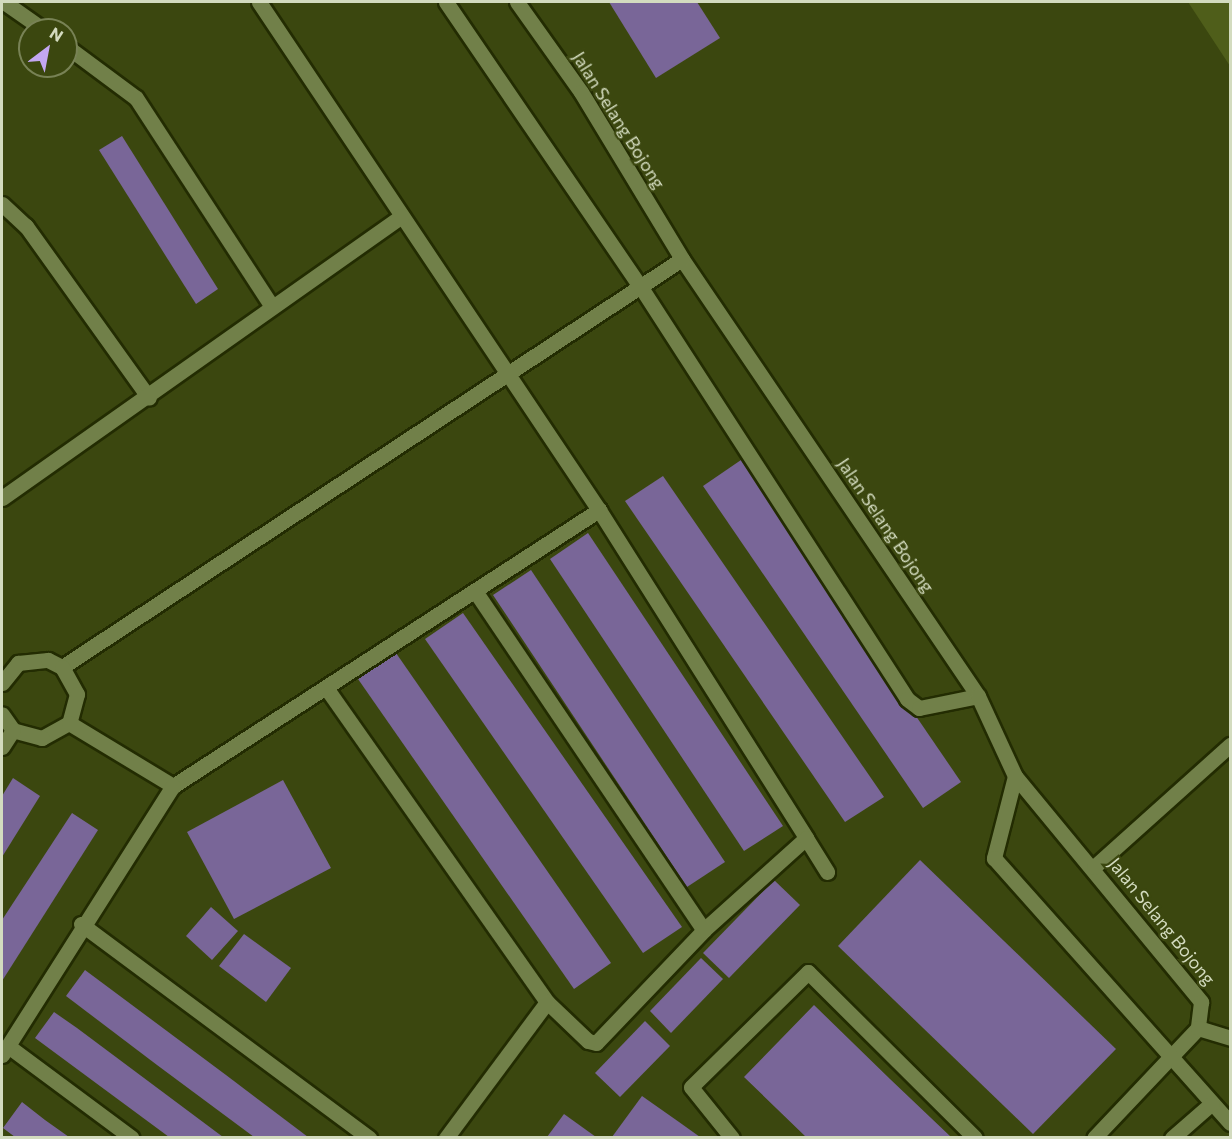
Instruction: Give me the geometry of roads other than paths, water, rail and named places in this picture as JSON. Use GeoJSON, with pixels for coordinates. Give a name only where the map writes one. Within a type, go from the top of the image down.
{"type":"FeatureCollection","features":[{"type":"Feature","properties":{"kind":"street"},"geometry":{"type":"LineString","coordinates":[[4,2],[27,18]]}},
{"type":"Feature","properties":{"kind":"street"},"geometry":{"type":"LineString","coordinates":[[259,2],[599,510],[827,872]]}},
{"type":"Feature","properties":{"kind":"street"},"geometry":{"type":"LineString","coordinates":[[446,2],[642,289],[908,699],[919,708],[978,696]]}},
{"type":"Feature","properties":{"kind":"street","name":"Jalan Selang Bojong"},"geometry":{"type":"LineString","coordinates":[[517,2],[581,92],[682,259],[978,696],[1015,776],[1094,867],[1201,1002],[1198,1028]]}},
{"type":"Feature","properties":{"kind":"street"},"geometry":{"type":"LineString","coordinates":[[78,55],[136,98],[272,307]]}},
{"type":"Feature","properties":{"kind":"street"},"geometry":{"type":"LineString","coordinates":[[2,204],[26,226],[149,398]]}},
{"type":"Feature","properties":{"kind":"street"},"geometry":{"type":"LineString","coordinates":[[2,498],[149,398],[272,307],[402,216]]}},
{"type":"Feature","properties":{"kind":"street"},"geometry":{"type":"LineString","coordinates":[[62,667],[509,378],[642,289],[682,259]]}},
{"type":"Feature","properties":{"kind":"street"},"geometry":{"type":"LineString","coordinates":[[132,1137],[5,1050],[81,924],[173,786],[599,510]]}},
{"type":"Feature","properties":{"kind":"street"},"geometry":{"type":"LineString","coordinates":[[475,591],[704,930]]}},
{"type":"Feature","properties":{"kind":"street"},"geometry":{"type":"LineString","coordinates":[[2,682],[18,663],[33,658],[62,667],[77,694],[69,723],[42,738],[13,730],[2,714]]}},
{"type":"Feature","properties":{"kind":"street"},"geometry":{"type":"LineString","coordinates":[[326,688],[546,1002],[580,1037],[596,1042],[704,930],[806,838]]}},
{"type":"Feature","properties":{"kind":"street"},"geometry":{"type":"LineString","coordinates":[[69,723],[173,786]]}},
{"type":"Feature","properties":{"kind":"street"},"geometry":{"type":"LineString","coordinates":[[2,747],[13,730]]}},
{"type":"Feature","properties":{"kind":"street"},"geometry":{"type":"LineString","coordinates":[[1094,867],[1230,745]]}},
{"type":"Feature","properties":{"kind":"street"},"geometry":{"type":"LineString","coordinates":[[1015,776],[994,858],[1230,1123]]}},
{"type":"Feature","properties":{"kind":"street"},"geometry":{"type":"LineString","coordinates":[[81,924],[369,1137]]}},
{"type":"Feature","properties":{"kind":"street"},"geometry":{"type":"LineString","coordinates":[[732,1137],[691,1088],[808,972],[975,1137]]}},
{"type":"Feature","properties":{"kind":"street"},"geometry":{"type":"LineString","coordinates":[[446,1137],[546,1002]]}},
{"type":"Feature","properties":{"kind":"street"},"geometry":{"type":"LineString","coordinates":[[1094,1137],[1176,1063],[1198,1028],[1230,1038]]}},
{"type":"Feature","properties":{"kind":"street"},"geometry":{"type":"LineString","coordinates":[[1172,1137],[1208,1098]]}}]}
